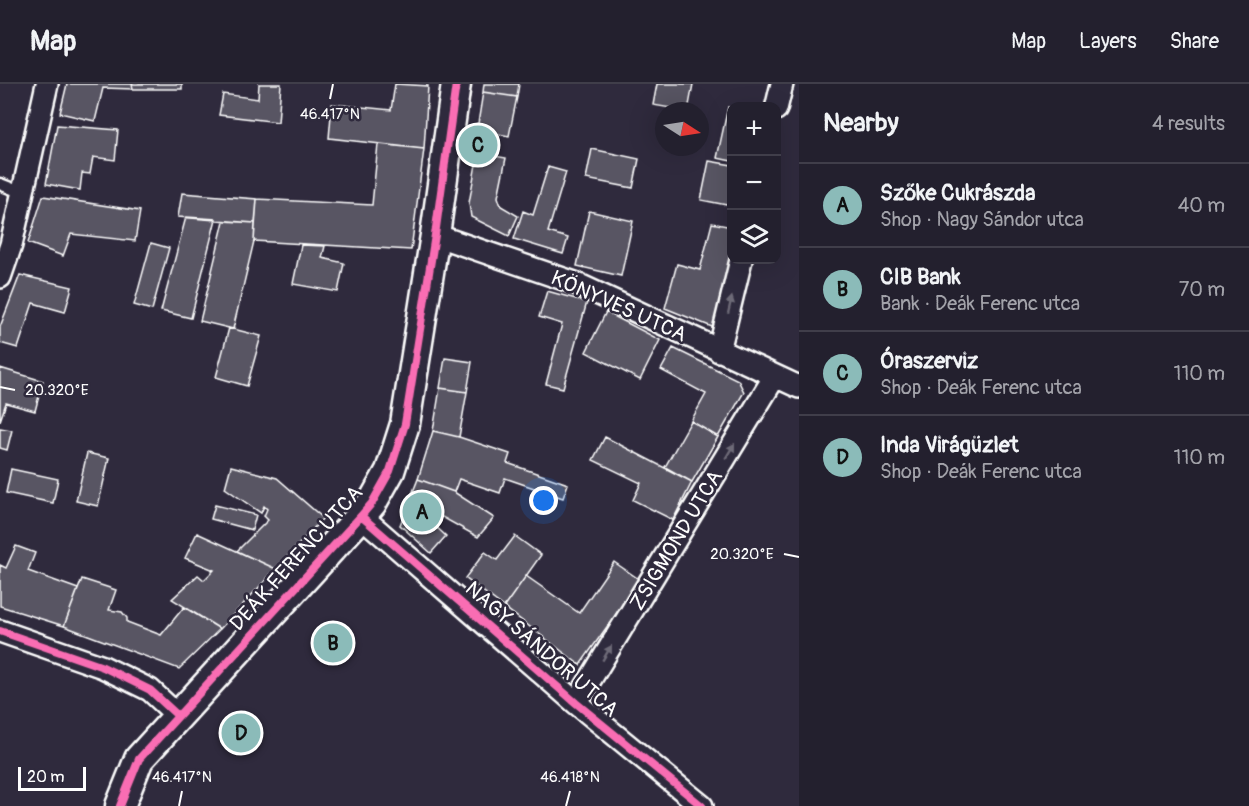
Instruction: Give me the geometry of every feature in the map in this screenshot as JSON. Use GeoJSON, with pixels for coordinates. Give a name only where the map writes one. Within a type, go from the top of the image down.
{"type":"FeatureCollection","features":[{"type":"Feature","properties":{"kind":"street"},"geometry":{"type":"LineString","coordinates":[[0,277],[11,245],[47,84]]}},
{"type":"Feature","properties":{"kind":"street","name":"DEÁK FERENC UTCA"},"geometry":{"type":"LineString","coordinates":[[120,806],[139,759],[361,516],[372,503],[390,471],[405,424],[456,84]]}},
{"type":"Feature","properties":{"kind":"street"},"geometry":{"type":"LineString","coordinates":[[779,102],[783,84]]}},
{"type":"Feature","properties":{"kind":"street","name":"KÖNYVES UTCA"},"geometry":{"type":"LineString","coordinates":[[435,235],[575,283],[799,387]]}},
{"type":"Feature","properties":{"kind":"street"},"geometry":{"type":"LineString","coordinates":[[719,351],[740,264]]}},
{"type":"Feature","properties":{"kind":"street","name":"ZSIGMOND UTCA"},"geometry":{"type":"LineString","coordinates":[[576,703],[775,376]]}},
{"type":"Feature","properties":{"kind":"street","name":"NAGY SÁNDOR UTCA"},"geometry":{"type":"LineString","coordinates":[[361,516],[576,703],[702,806]]}},
{"type":"Feature","properties":{"kind":"street"},"geometry":{"type":"LineString","coordinates":[[0,631],[103,667],[150,690],[178,716]]}},
{"type":"Feature","properties":{"kind":"lane"},"geometry":{"type":"LineString","coordinates":[[0,184],[23,193]]}},
{"type":"Feature","properties":{"kind":"building"},"geometry":{"type":"Polygon","coordinates":[[[67,84],[132,84],[133,89],[103,88],[95,121],[60,113],[67,84]]]}},
{"type":"Feature","properties":{"kind":"building"},"geometry":{"type":"Polygon","coordinates":[[[132,84],[182,84],[182,89],[133,89],[132,84]]]}},
{"type":"Feature","properties":{"kind":"building"},"geometry":{"type":"Polygon","coordinates":[[[259,84],[281,84],[278,122],[219,115],[223,94],[258,99],[259,84]]]}},
{"type":"Feature","properties":{"kind":"building"},"geometry":{"type":"Polygon","coordinates":[[[395,84],[428,86],[424,149],[329,138],[332,104],[391,110],[395,84]]]}},
{"type":"Feature","properties":{"kind":"building"},"geometry":{"type":"Polygon","coordinates":[[[484,84],[519,84],[517,97],[483,92],[484,84]]]}},
{"type":"Feature","properties":{"kind":"building"},"geometry":{"type":"Polygon","coordinates":[[[657,84],[693,84],[690,102],[655,102],[655,105],[653,105],[657,84]]]}},
{"type":"Feature","properties":{"kind":"building"},"geometry":{"type":"Polygon","coordinates":[[[483,92],[517,97],[509,136],[477,130],[483,92]]]}},
{"type":"Feature","properties":{"kind":"building"},"geometry":{"type":"Polygon","coordinates":[[[727,112],[727,160],[717,158],[727,112]]]}},
{"type":"Feature","properties":{"kind":"building"},"geometry":{"type":"Polygon","coordinates":[[[57,125],[118,130],[115,160],[93,157],[90,174],[82,173],[80,190],[46,184],[57,125]]]}},
{"type":"Feature","properties":{"kind":"building"},"geometry":{"type":"Polygon","coordinates":[[[378,144],[424,149],[411,250],[254,241],[257,199],[372,205],[378,144]]]}},
{"type":"Feature","properties":{"kind":"building"},"geometry":{"type":"Polygon","coordinates":[[[592,149],[639,159],[633,188],[586,179],[592,149]]]}},
{"type":"Feature","properties":{"kind":"building"},"geometry":{"type":"Polygon","coordinates":[[[478,153],[506,158],[498,197],[501,206],[518,216],[509,236],[471,217],[469,203],[478,153]]]}},
{"type":"Feature","properties":{"kind":"building"},"geometry":{"type":"Polygon","coordinates":[[[709,161],[727,164],[727,205],[701,200],[709,161]]]}},
{"type":"Feature","properties":{"kind":"building"},"geometry":{"type":"Polygon","coordinates":[[[548,167],[566,172],[548,232],[568,238],[563,254],[514,239],[523,211],[533,215],[548,167]]]}},
{"type":"Feature","properties":{"kind":"building"},"geometry":{"type":"Polygon","coordinates":[[[182,193],[257,199],[255,223],[178,217],[182,193]]]}},
{"type":"Feature","properties":{"kind":"building"},"geometry":{"type":"Polygon","coordinates":[[[43,196],[140,211],[135,241],[71,234],[63,256],[28,243],[43,196]]]}},
{"type":"Feature","properties":{"kind":"building"},"geometry":{"type":"Polygon","coordinates":[[[589,211],[633,221],[621,276],[577,266],[589,211]]]}},
{"type":"Feature","properties":{"kind":"building"},"geometry":{"type":"Polygon","coordinates":[[[186,217],[216,219],[191,318],[161,311],[186,217]]]}},
{"type":"Feature","properties":{"kind":"building"},"geometry":{"type":"Polygon","coordinates":[[[224,221],[255,223],[254,241],[233,329],[200,321],[224,221]]]}},
{"type":"Feature","properties":{"kind":"building"},"geometry":{"type":"Polygon","coordinates":[[[712,223],[727,226],[727,264],[731,264],[717,329],[665,308],[677,264],[700,270],[712,223]]]}},
{"type":"Feature","properties":{"kind":"building"},"geometry":{"type":"Polygon","coordinates":[[[151,243],[169,248],[152,310],[134,305],[151,243]]]}},
{"type":"Feature","properties":{"kind":"building"},"geometry":{"type":"Polygon","coordinates":[[[301,245],[325,246],[322,258],[344,263],[338,292],[293,284],[301,245]]]}},
{"type":"Feature","properties":{"kind":"building"},"geometry":{"type":"Polygon","coordinates":[[[20,275],[72,287],[65,312],[33,303],[18,348],[0,343],[0,327],[20,275]]]}},
{"type":"Feature","properties":{"kind":"building"},"geometry":{"type":"Polygon","coordinates":[[[547,291],[587,302],[563,388],[546,384],[562,324],[539,317],[547,291]]]}},
{"type":"Feature","properties":{"kind":"building"},"geometry":{"type":"Polygon","coordinates":[[[606,312],[660,340],[640,380],[586,352],[606,312]]]}},
{"type":"Feature","properties":{"kind":"building"},"geometry":{"type":"Polygon","coordinates":[[[229,328],[261,336],[247,386],[216,377],[229,328]]]}},
{"type":"Feature","properties":{"kind":"building"},"geometry":{"type":"Polygon","coordinates":[[[673,348],[738,380],[744,392],[718,437],[691,421],[706,394],[661,370],[673,348]]]}},
{"type":"Feature","properties":{"kind":"building"},"geometry":{"type":"Polygon","coordinates":[[[445,358],[472,362],[467,392],[440,388],[445,358]]]}},
{"type":"Feature","properties":{"kind":"building"},"geometry":{"type":"Polygon","coordinates":[[[0,368],[43,381],[35,411],[6,403],[0,421],[0,368]]]}},
{"type":"Feature","properties":{"kind":"building"},"geometry":{"type":"Polygon","coordinates":[[[440,388],[467,392],[459,437],[433,431],[440,388]]]}},
{"type":"Feature","properties":{"kind":"building"},"geometry":{"type":"Polygon","coordinates":[[[691,421],[718,437],[692,482],[665,467],[691,421]]]}},
{"type":"Feature","properties":{"kind":"building"},"geometry":{"type":"Polygon","coordinates":[[[0,428],[12,430],[7,450],[0,448],[0,428]]]}},
{"type":"Feature","properties":{"kind":"building"},"geometry":{"type":"Polygon","coordinates":[[[433,431],[510,454],[507,463],[568,484],[563,498],[505,478],[500,493],[459,479],[454,492],[418,479],[433,431]]]}},
{"type":"Feature","properties":{"kind":"building"},"geometry":{"type":"Polygon","coordinates":[[[605,437],[692,482],[673,520],[633,500],[641,483],[593,460],[605,437]]]}},
{"type":"Feature","properties":{"kind":"building"},"geometry":{"type":"Polygon","coordinates":[[[87,453],[109,458],[98,506],[76,501],[87,453]]]}},
{"type":"Feature","properties":{"kind":"building"},"geometry":{"type":"Polygon","coordinates":[[[231,466],[277,478],[323,518],[276,569],[237,551],[268,520],[264,516],[267,509],[264,506],[261,513],[225,488],[231,466]]]}},
{"type":"Feature","properties":{"kind":"building"},"geometry":{"type":"Polygon","coordinates":[[[11,469],[58,479],[53,503],[6,493],[11,469]]]}},
{"type":"Feature","properties":{"kind":"building"},"geometry":{"type":"Polygon","coordinates":[[[418,479],[454,492],[494,518],[478,537],[435,513],[432,523],[446,536],[431,553],[400,525],[418,479]]]}},
{"type":"Feature","properties":{"kind":"building"},"geometry":{"type":"Polygon","coordinates":[[[215,505],[256,515],[252,530],[211,519],[215,505]]]}},
{"type":"Feature","properties":{"kind":"building"},"geometry":{"type":"Polygon","coordinates":[[[197,533],[276,569],[220,629],[172,599],[198,575],[204,580],[214,570],[185,558],[197,533]]]}},
{"type":"Feature","properties":{"kind":"building"},"geometry":{"type":"Polygon","coordinates":[[[515,536],[541,555],[504,607],[465,578],[485,552],[497,560],[515,536]]]}},
{"type":"Feature","properties":{"kind":"building"},"geometry":{"type":"Polygon","coordinates":[[[16,546],[35,553],[28,571],[78,589],[64,626],[0,606],[0,565],[6,568],[16,546]]]}},
{"type":"Feature","properties":{"kind":"building"},"geometry":{"type":"Polygon","coordinates":[[[614,562],[640,580],[580,665],[504,607],[526,576],[579,613],[614,562]]]}},
{"type":"Feature","properties":{"kind":"building"},"geometry":{"type":"Polygon","coordinates":[[[82,579],[116,590],[109,610],[122,612],[127,622],[161,635],[184,607],[220,629],[179,669],[64,626],[82,579]]]}},
{"type":"Feature","properties":{"kind":"cycle path"},"geometry":{"type":"LineString","coordinates":[[120,806],[139,759],[361,516],[372,503],[390,471],[405,424],[456,84]]}},
{"type":"Feature","properties":{"kind":"cycle path"},"geometry":{"type":"LineString","coordinates":[[361,516],[576,703],[702,806]]}},
{"type":"Feature","properties":{"kind":"cycle path"},"geometry":{"type":"LineString","coordinates":[[0,631],[103,667],[150,690],[178,716]]}},
{"type":"Feature","properties":{"kind":"place","name":"Óraszerviz"},"geometry":{"type":"Point","coordinates":[478,145]}},
{"type":"Feature","properties":{"kind":"place","name":"Szőke Cukrászda"},"geometry":{"type":"Point","coordinates":[422,512]}},
{"type":"Feature","properties":{"kind":"place","name":"CIB Bank"},"geometry":{"type":"Point","coordinates":[333,643]}},
{"type":"Feature","properties":{"kind":"place","name":"Inda Virágüzlet"},"geometry":{"type":"Point","coordinates":[241,733]}}]}
